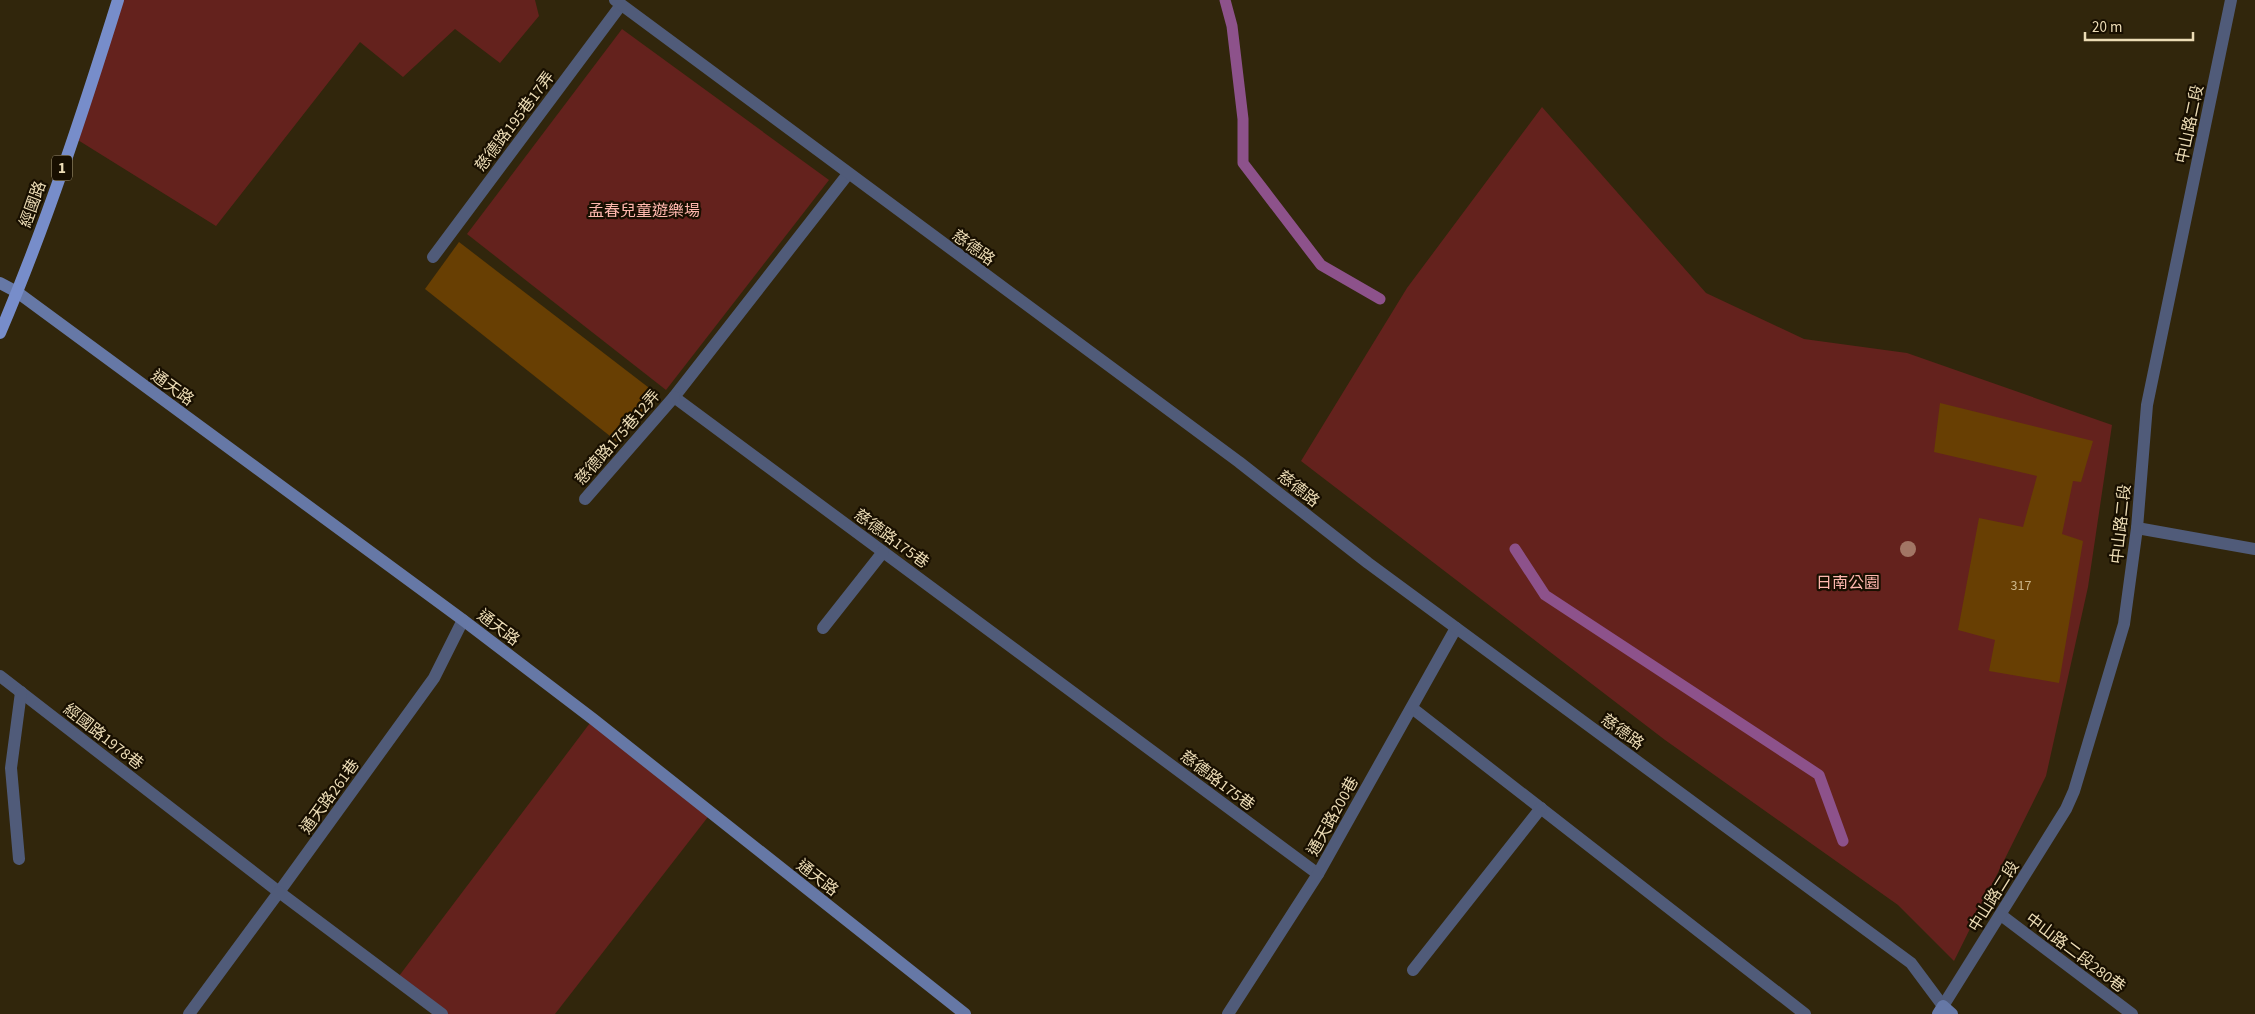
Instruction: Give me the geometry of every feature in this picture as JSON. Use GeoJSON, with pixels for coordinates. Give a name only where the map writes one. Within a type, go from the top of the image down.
{"type":"FeatureCollection","features":[{"type":"Feature","properties":{"kind":"main road","name":"經國路"},"geometry":{"type":"LineString","coordinates":[[0,333],[17,292],[89,93],[118,0]]}},
{"type":"Feature","properties":{"kind":"main road","name":"通天路"},"geometry":{"type":"LineString","coordinates":[[0,284],[17,292],[463,620],[600,725],[965,1014]]}},
{"type":"Feature","properties":{"kind":"street","name":"中山路二段"},"geometry":{"type":"LineString","coordinates":[[1944,1011],[2066,809],[2074,790],[2124,624],[2137,528],[2147,405],[2231,0]]}},
{"type":"Feature","properties":{"kind":"street","name":"慈德路"},"geometry":{"type":"LineString","coordinates":[[618,2],[1245,467],[1368,563],[1911,963],[1944,1011]]}},
{"type":"Feature","properties":{"kind":"street","name":"慈德路195巷17弄"},"geometry":{"type":"LineString","coordinates":[[433,258],[618,2]]}},
{"type":"Feature","properties":{"kind":"street"},"geometry":{"type":"LineString","coordinates":[[674,397],[848,174]]}},
{"type":"Feature","properties":{"kind":"street","name":"慈德路175巷12弄"},"geometry":{"type":"LineString","coordinates":[[585,499],[674,397]]}},
{"type":"Feature","properties":{"kind":"street","name":"慈德路175巷"},"geometry":{"type":"LineString","coordinates":[[674,397],[1318,874]]}},
{"type":"Feature","properties":{"kind":"street"},"geometry":{"type":"LineString","coordinates":[[2137,528],[2255,549]]}},
{"type":"Feature","properties":{"kind":"street"},"geometry":{"type":"LineString","coordinates":[[823,628],[883,552]]}},
{"type":"Feature","properties":{"kind":"street","name":"通天路261巷"},"geometry":{"type":"LineString","coordinates":[[189,1014],[434,678],[463,620]]}},
{"type":"Feature","properties":{"kind":"street","name":"通天路200巷"},"geometry":{"type":"LineString","coordinates":[[1228,1014],[1318,874],[1456,628]]}},
{"type":"Feature","properties":{"kind":"street","name":"經國路1978巷"},"geometry":{"type":"LineString","coordinates":[[0,676],[279,892]]}},
{"type":"Feature","properties":{"kind":"street"},"geometry":{"type":"LineString","coordinates":[[20,692],[11,768],[20,859]]}},
{"type":"Feature","properties":{"kind":"street"},"geometry":{"type":"LineString","coordinates":[[1412,708],[1805,1014]]}},
{"type":"Feature","properties":{"kind":"street"},"geometry":{"type":"LineString","coordinates":[[1413,970],[1541,808]]}},
{"type":"Feature","properties":{"kind":"street"},"geometry":{"type":"LineString","coordinates":[[279,892],[442,1014]]}},
{"type":"Feature","properties":{"kind":"street","name":"中山路二段280巷"},"geometry":{"type":"LineString","coordinates":[[2001,915],[2132,1014]]}},
{"type":"Feature","properties":{"kind":"green space"},"geometry":{"type":"Polygon","coordinates":[[[118,0],[535,0],[539,16],[500,63],[455,29],[403,77],[360,42],[216,226],[73,137],[118,0]]]}},
{"type":"Feature","properties":{"kind":"green space","name":"孟春兒童遊樂場"},"geometry":{"type":"Polygon","coordinates":[[[622,29],[829,180],[666,390],[467,234],[622,29]]]}},
{"type":"Feature","properties":{"kind":"green space","name":"日南公園"},"geometry":{"type":"Polygon","coordinates":[[[1542,107],[1706,293],[1804,339],[1907,353],[2112,425],[2088,587],[2046,776],[1954,961],[1898,905],[1665,740],[1301,461],[1407,288],[1542,107]]]}},
{"type":"Feature","properties":{"kind":"green space"},"geometry":{"type":"Polygon","coordinates":[[[593,719],[711,813],[555,1014],[442,1014],[396,980],[593,719]]]}},
{"type":"Feature","properties":{"kind":"building"},"geometry":{"type":"Polygon","coordinates":[[[459,242],[657,394],[620,444],[425,289],[459,242]]]}},
{"type":"Feature","properties":{"kind":"building"},"geometry":{"type":"Polygon","coordinates":[[[1940,403],[2093,441],[2081,482],[2073,481],[2062,534],[2083,541],[2059,683],[1989,671],[1995,640],[1958,630],[1979,518],[2023,527],[2037,476],[1934,452],[1940,403]]]}},
{"type":"Feature","properties":{"kind":"waterway"},"geometry":{"type":"LineString","coordinates":[[1225,0],[1232,26],[1243,119],[1243,163],[1321,265],[1380,299]]}},
{"type":"Feature","properties":{"kind":"waterway"},"geometry":{"type":"LineString","coordinates":[[1515,549],[1545,595],[1819,775],[1843,841]]}}]}
